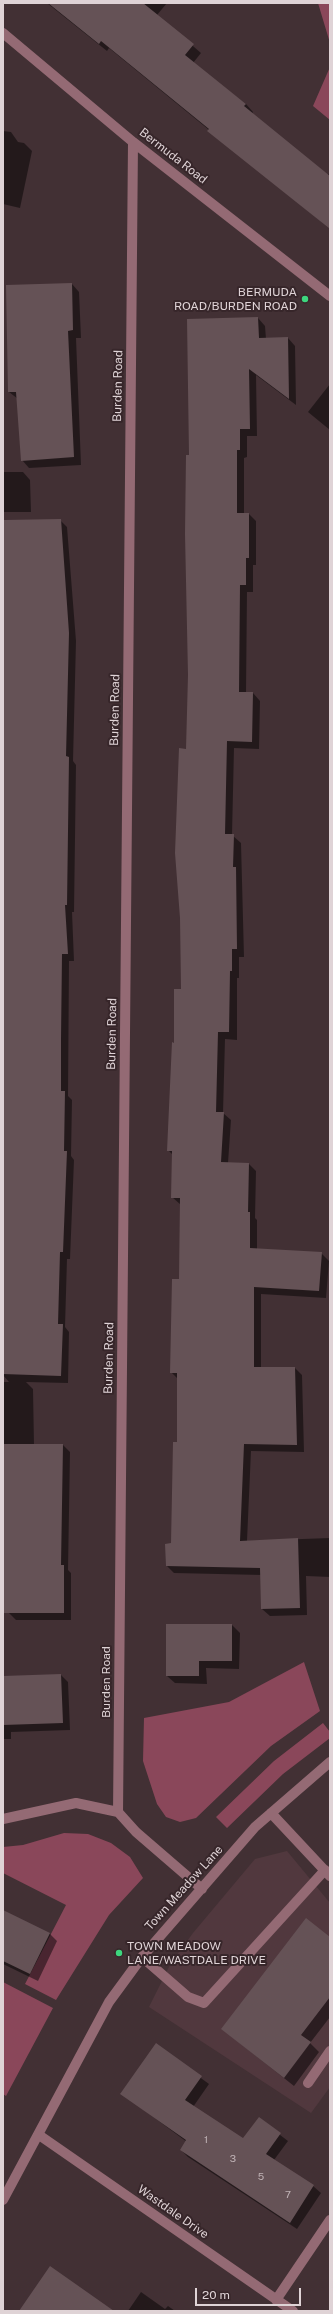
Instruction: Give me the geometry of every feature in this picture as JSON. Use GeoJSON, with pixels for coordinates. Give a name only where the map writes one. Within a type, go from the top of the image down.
{"type":"FeatureCollection","features":[{"type":"Feature","properties":{"kind":"street","name":"Bermuda Road"},"geometry":{"type":"LineString","coordinates":[[3,33],[133,142],[330,296]]}},
{"type":"Feature","properties":{"kind":"street","name":"Burden Road"},"geometry":{"type":"LineString","coordinates":[[118,1812],[133,142]]}},
{"type":"Feature","properties":{"kind":"street","name":"Town Meadow Lane"},"geometry":{"type":"LineString","coordinates":[[3,2200],[109,2002],[142,1957],[255,1827],[330,1762]]}},
{"type":"Feature","properties":{"kind":"street"},"geometry":{"type":"LineString","coordinates":[[3,1819],[76,1803],[118,1812],[136,1832],[202,1889]]}},
{"type":"Feature","properties":{"kind":"street"},"geometry":{"type":"LineString","coordinates":[[142,1957],[188,1997],[204,2003],[327,1873],[271,1813]]}},
{"type":"Feature","properties":{"kind":"street"},"geometry":{"type":"LineString","coordinates":[[308,2083],[330,2051]]}},
{"type":"Feature","properties":{"kind":"street","name":"Wastdale Drive"},"geometry":{"type":"LineString","coordinates":[[39,2135],[293,2311]]}},
{"type":"Feature","properties":{"kind":"street"},"geometry":{"type":"LineString","coordinates":[[276,2300],[330,2220]]}},
{"type":"Feature","properties":{"kind":"shaded area"},"geometry":{"type":"Polygon","coordinates":[[[318,3],[330,3],[330,43],[318,3]]]}},
{"type":"Feature","properties":{"kind":"shaded area"},"geometry":{"type":"Polygon","coordinates":[[[330,67],[330,120],[313,106],[330,67]]]}},
{"type":"Feature","properties":{"kind":"shaded area"},"geometry":{"type":"Polygon","coordinates":[[[304,1662],[320,1711],[271,1746],[196,1818],[180,1822],[166,1817],[157,1804],[143,1761],[144,1718],[229,1702],[304,1662]]]}},
{"type":"Feature","properties":{"kind":"shaded area"},"geometry":{"type":"Polygon","coordinates":[[[323,1723],[330,1732],[330,1738],[283,1774],[227,1828],[216,1817],[274,1761],[323,1723]]]}},
{"type":"Feature","properties":{"kind":"shaded area"},"geometry":{"type":"Polygon","coordinates":[[[64,1833],[88,1834],[111,1843],[130,1857],[143,1878],[109,1915],[56,2000],[25,1984],[66,1905],[3,1873],[3,1847],[23,1845],[64,1833]]]}},
{"type":"Feature","properties":{"kind":"shaded area"},"geometry":{"type":"Polygon","coordinates":[[[287,1851],[330,1903],[330,2087],[311,2113],[149,2007],[171,1963],[193,1933],[255,1859],[287,1851]]]}},
{"type":"Feature","properties":{"kind":"shaded area"},"geometry":{"type":"Polygon","coordinates":[[[3,1982],[53,2008],[6,2096],[3,2094],[3,1982]]]}},
{"type":"Feature","properties":{"kind":"building"},"geometry":{"type":"Polygon","coordinates":[[[48,3],[143,3],[194,44],[185,55],[246,104],[244,106],[330,176],[330,229],[207,131],[209,129],[101,41],[99,44],[48,3]]]}},
{"type":"Feature","properties":{"kind":"building"},"geometry":{"type":"Polygon","coordinates":[[[72,283],[73,330],[68,331],[74,457],[21,461],[16,392],[8,392],[6,285],[72,283]]]}},
{"type":"Feature","properties":{"kind":"building"},"geometry":{"type":"Polygon","coordinates":[[[258,317],[259,338],[288,337],[289,399],[249,369],[250,429],[240,429],[240,450],[237,450],[237,513],[249,513],[249,558],[246,558],[246,585],[240,585],[239,692],[253,692],[252,742],[227,741],[225,834],[234,834],[233,867],[236,867],[237,949],[232,949],[232,971],[230,971],[229,1032],[218,1032],[216,1112],[224,1112],[221,1162],[249,1163],[248,1212],[250,1212],[250,1248],[322,1252],[319,1291],[254,1287],[254,1367],[295,1367],[297,1445],[244,1444],[240,1541],[298,1538],[300,1608],[261,1609],[260,1568],[166,1566],[165,1544],[171,1543],[173,1442],[177,1442],[177,1373],[170,1373],[172,1279],[179,1279],[180,1198],[171,1198],[172,1151],[167,1151],[172,1042],[174,1043],[174,989],[181,989],[180,918],[175,853],[179,748],[186,749],[188,675],[185,534],[186,455],[189,455],[187,319],[258,317]]]}},
{"type":"Feature","properties":{"kind":"building"},"geometry":{"type":"Polygon","coordinates":[[[61,519],[69,633],[66,756],[69,757],[67,905],[65,905],[68,954],[62,954],[61,1091],[65,1091],[64,1151],[67,1151],[63,1252],[60,1252],[58,1324],[63,1324],[61,1376],[3,1374],[4,520],[61,519]]]}},
{"type":"Feature","properties":{"kind":"building"},"geometry":{"type":"Polygon","coordinates":[[[3,1444],[63,1444],[61,1565],[64,1565],[64,1613],[3,1613],[3,1444]]]}},
{"type":"Feature","properties":{"kind":"building"},"geometry":{"type":"Polygon","coordinates":[[[166,1624],[232,1624],[232,1661],[199,1661],[199,1676],[166,1676],[166,1624]]]}},
{"type":"Feature","properties":{"kind":"building"},"geometry":{"type":"Polygon","coordinates":[[[61,1674],[63,1723],[3,1725],[3,1676],[61,1674]]]}},
{"type":"Feature","properties":{"kind":"building"},"geometry":{"type":"Polygon","coordinates":[[[3,1910],[50,1933],[30,1974],[3,1961],[3,1910]]]}},
{"type":"Feature","properties":{"kind":"building"},"geometry":{"type":"Polygon","coordinates":[[[306,1918],[330,1937],[330,1997],[301,2035],[311,2042],[284,2078],[221,2029],[306,1918]]]}},
{"type":"Feature","properties":{"kind":"building"},"geometry":{"type":"Polygon","coordinates":[[[156,2043],[202,2076],[185,2100],[243,2138],[259,2117],[281,2133],[266,2154],[314,2185],[290,2223],[180,2150],[186,2140],[120,2094],[156,2043]]]}},
{"type":"Feature","properties":{"kind":"building"},"geometry":{"type":"Polygon","coordinates":[[[50,2266],[114,2311],[19,2311],[50,2266]]]}},
{"type":"Feature","properties":{"kind":"place","name":"BERMUDA ROAD/BURDEN ROAD"},"geometry":{"type":"Point","coordinates":[305,299]}},
{"type":"Feature","properties":{"kind":"place","name":"TOWN MEADOW LANE/WASTDALE DRIVE"},"geometry":{"type":"Point","coordinates":[119,1953]}}]}
